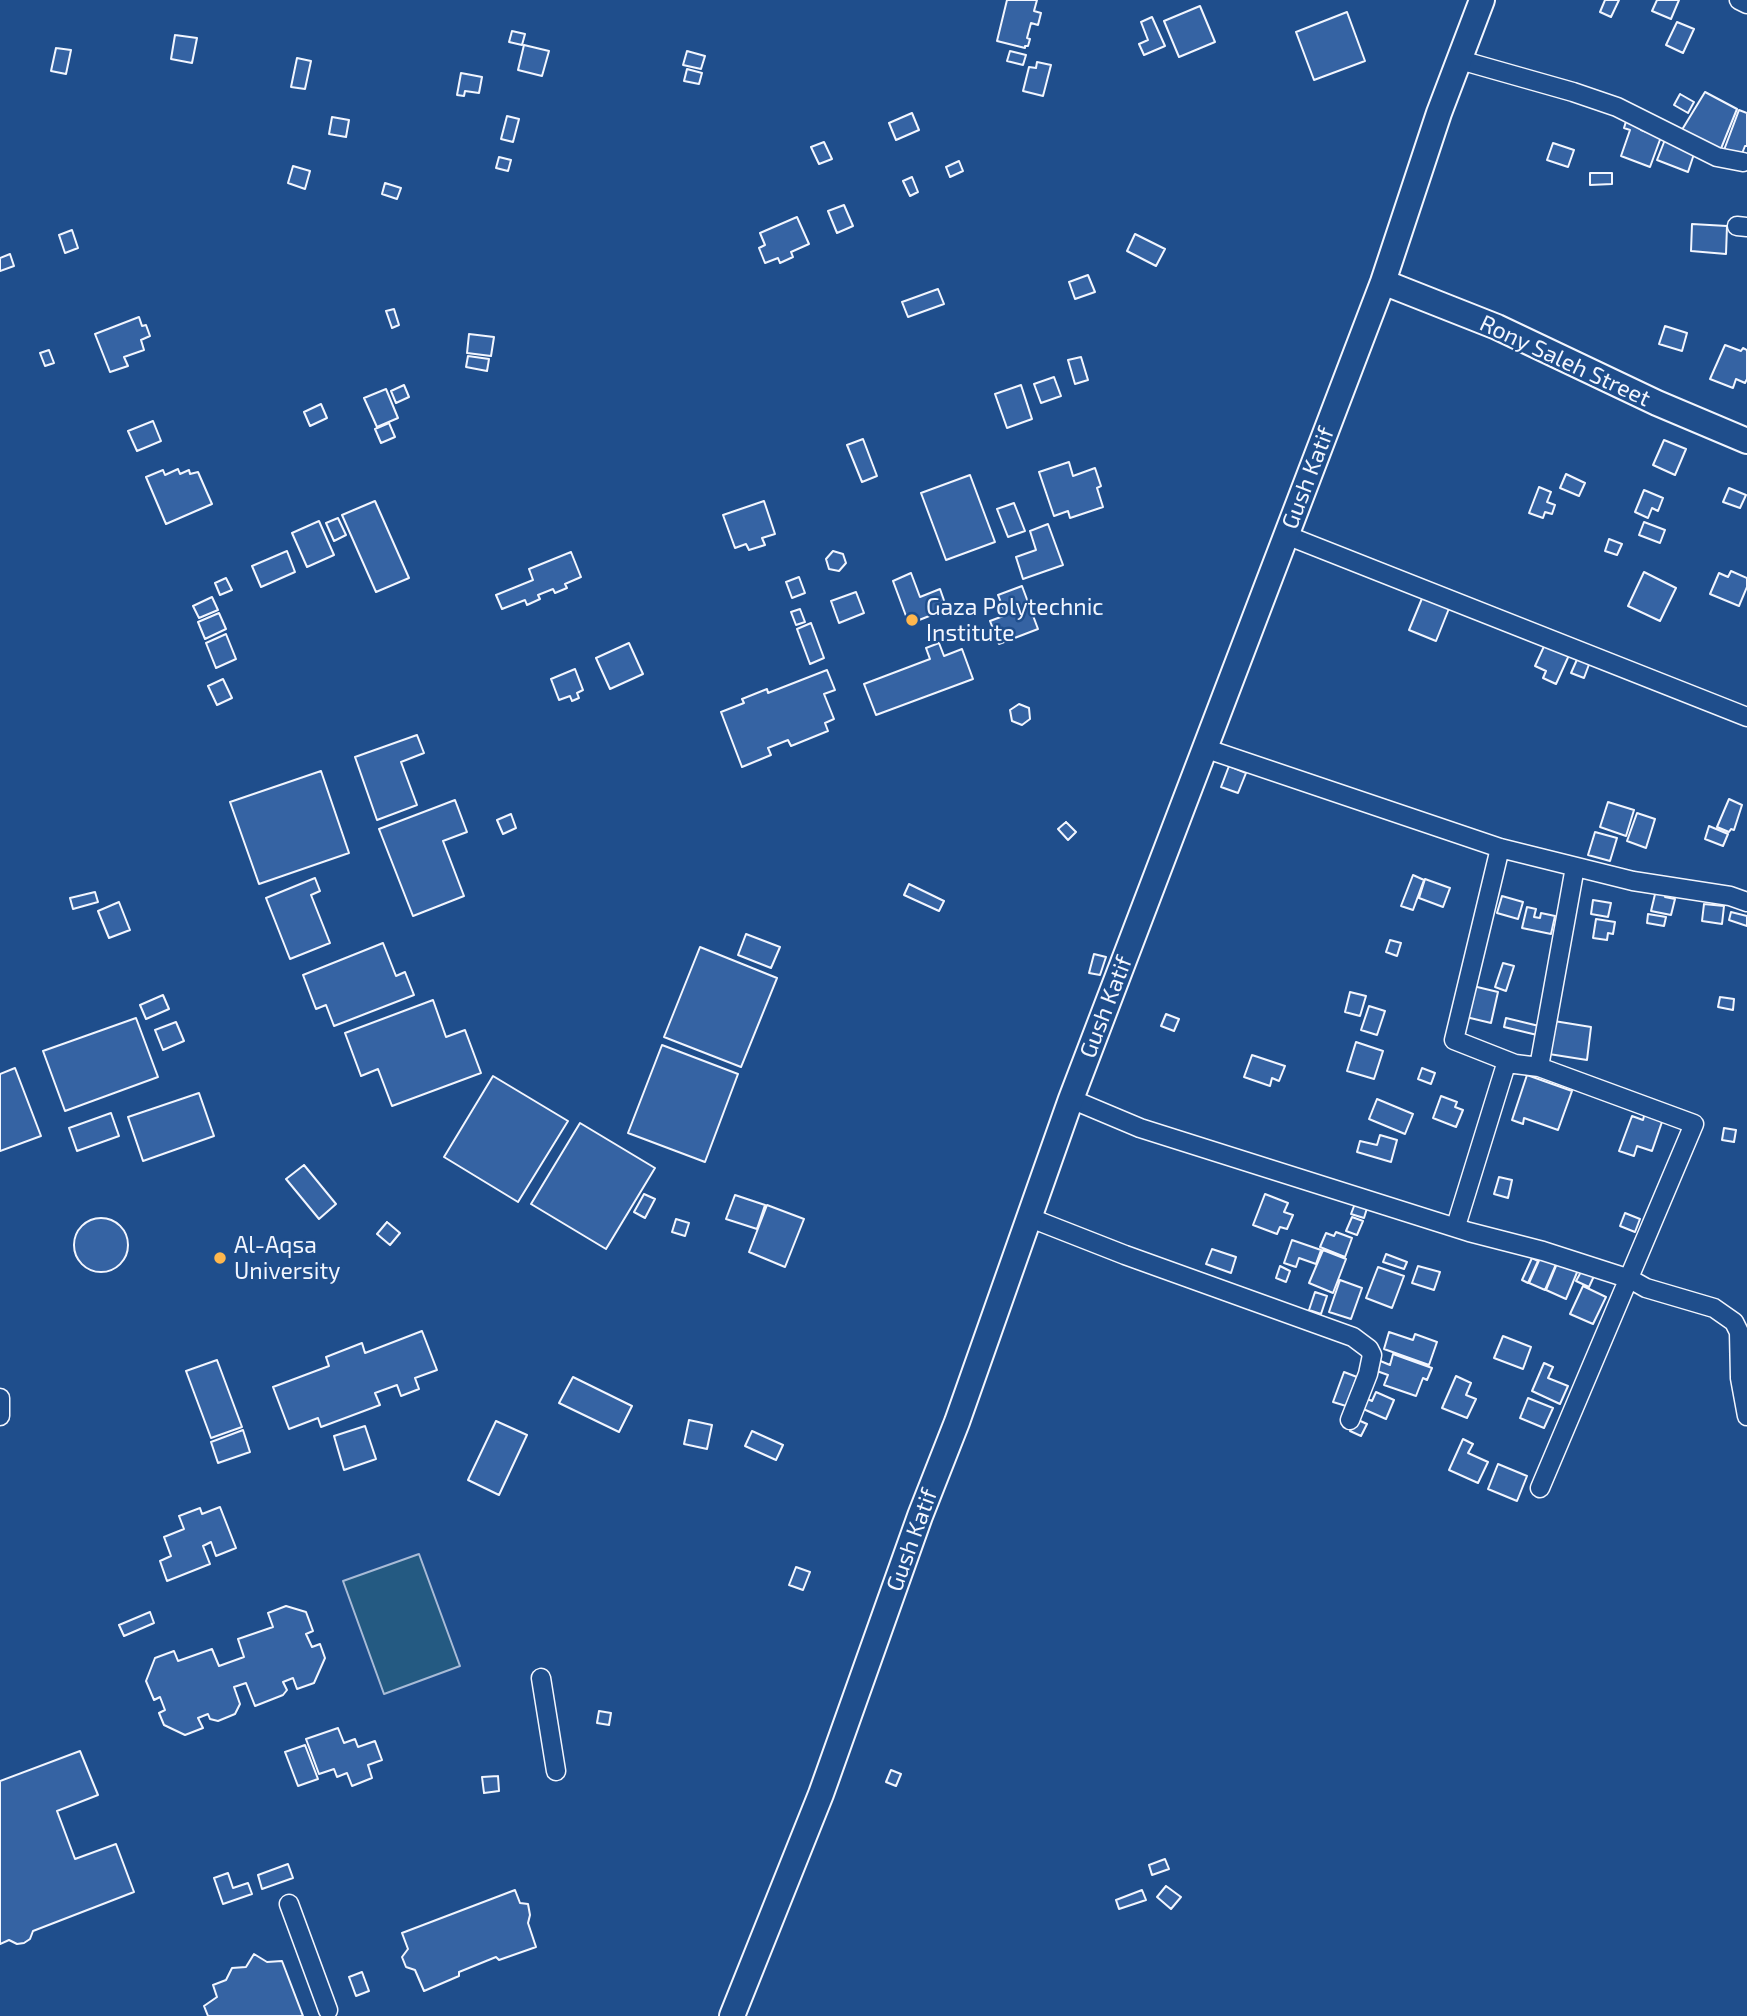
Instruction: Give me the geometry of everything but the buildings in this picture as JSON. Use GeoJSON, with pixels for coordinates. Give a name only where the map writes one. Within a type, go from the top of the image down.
{"type":"FeatureCollection","features":[{"type":"Feature","properties":{"kind":"main road","name":"Gush Katif"},"geometry":{"type":"LineString","coordinates":[[732,2016],[821,1794],[1071,1099],[1383,282],[1482,0]]}},
{"type":"Feature","properties":{"kind":"main road","name":"Rony Saleh Street"},"geometry":{"type":"LineString","coordinates":[[1383,282],[1497,327],[1634,393],[1747,441]]}},
{"type":"Feature","properties":{"kind":"street"},"geometry":{"type":"LineString","coordinates":[[1739,0],[1747,4]]}},
{"type":"Feature","properties":{"kind":"street"},"geometry":{"type":"LineString","coordinates":[[1460,60],[1617,107],[1717,157],[1743,162]]}},
{"type":"Feature","properties":{"kind":"street"},"geometry":{"type":"LineString","coordinates":[[1286,535],[1747,717]]}},
{"type":"Feature","properties":{"kind":"street"},"geometry":{"type":"LineString","coordinates":[[1204,748],[1500,848],[1633,881],[1730,896],[1747,902]]}},
{"type":"Feature","properties":{"kind":"street"},"geometry":{"type":"LineString","coordinates":[[1500,848],[1454,1040],[1507,1060],[1539,1067],[1694,1124],[1540,1488]]}},
{"type":"Feature","properties":{"kind":"street"},"geometry":{"type":"LineString","coordinates":[[1539,1067],[1575,867]]}},
{"type":"Feature","properties":{"kind":"street"},"geometry":{"type":"LineString","coordinates":[[1456,1226],[1507,1060]]}},
{"type":"Feature","properties":{"kind":"street"},"geometry":{"type":"LineString","coordinates":[[1071,1099],[1140,1128],[1469,1232],[1543,1251],[1630,1279],[1646,1288],[1714,1308],[1734,1322],[1739,1332],[1740,1378],[1747,1416]]}},
{"type":"Feature","properties":{"kind":"street"},"geometry":{"type":"LineString","coordinates":[[1028,1217],[1353,1337],[1372,1354],[1368,1374],[1350,1420]]}},
{"type":"Feature","properties":{"kind":"street"},"geometry":{"type":"LineString","coordinates":[[0,1398],[0,1416]]}},
{"type":"Feature","properties":{"kind":"street"},"geometry":{"type":"LineString","coordinates":[[541,1678],[556,1771]]}},
{"type":"Feature","properties":{"kind":"street"},"geometry":{"type":"LineString","coordinates":[[289,1905],[328,2010]]}},
{"type":"Feature","properties":{"kind":"shaded area"},"geometry":{"type":"Polygon","coordinates":[[[419,1554],[460,1666],[384,1694],[343,1581],[419,1554]]]}},
{"type":"Feature","properties":{"kind":"place","name":"Gaza Polytechnic Institute"},"geometry":{"type":"Point","coordinates":[912,620]}},
{"type":"Feature","properties":{"kind":"place","name":"Al-Aqsa University"},"geometry":{"type":"Point","coordinates":[220,1258]}}]}
